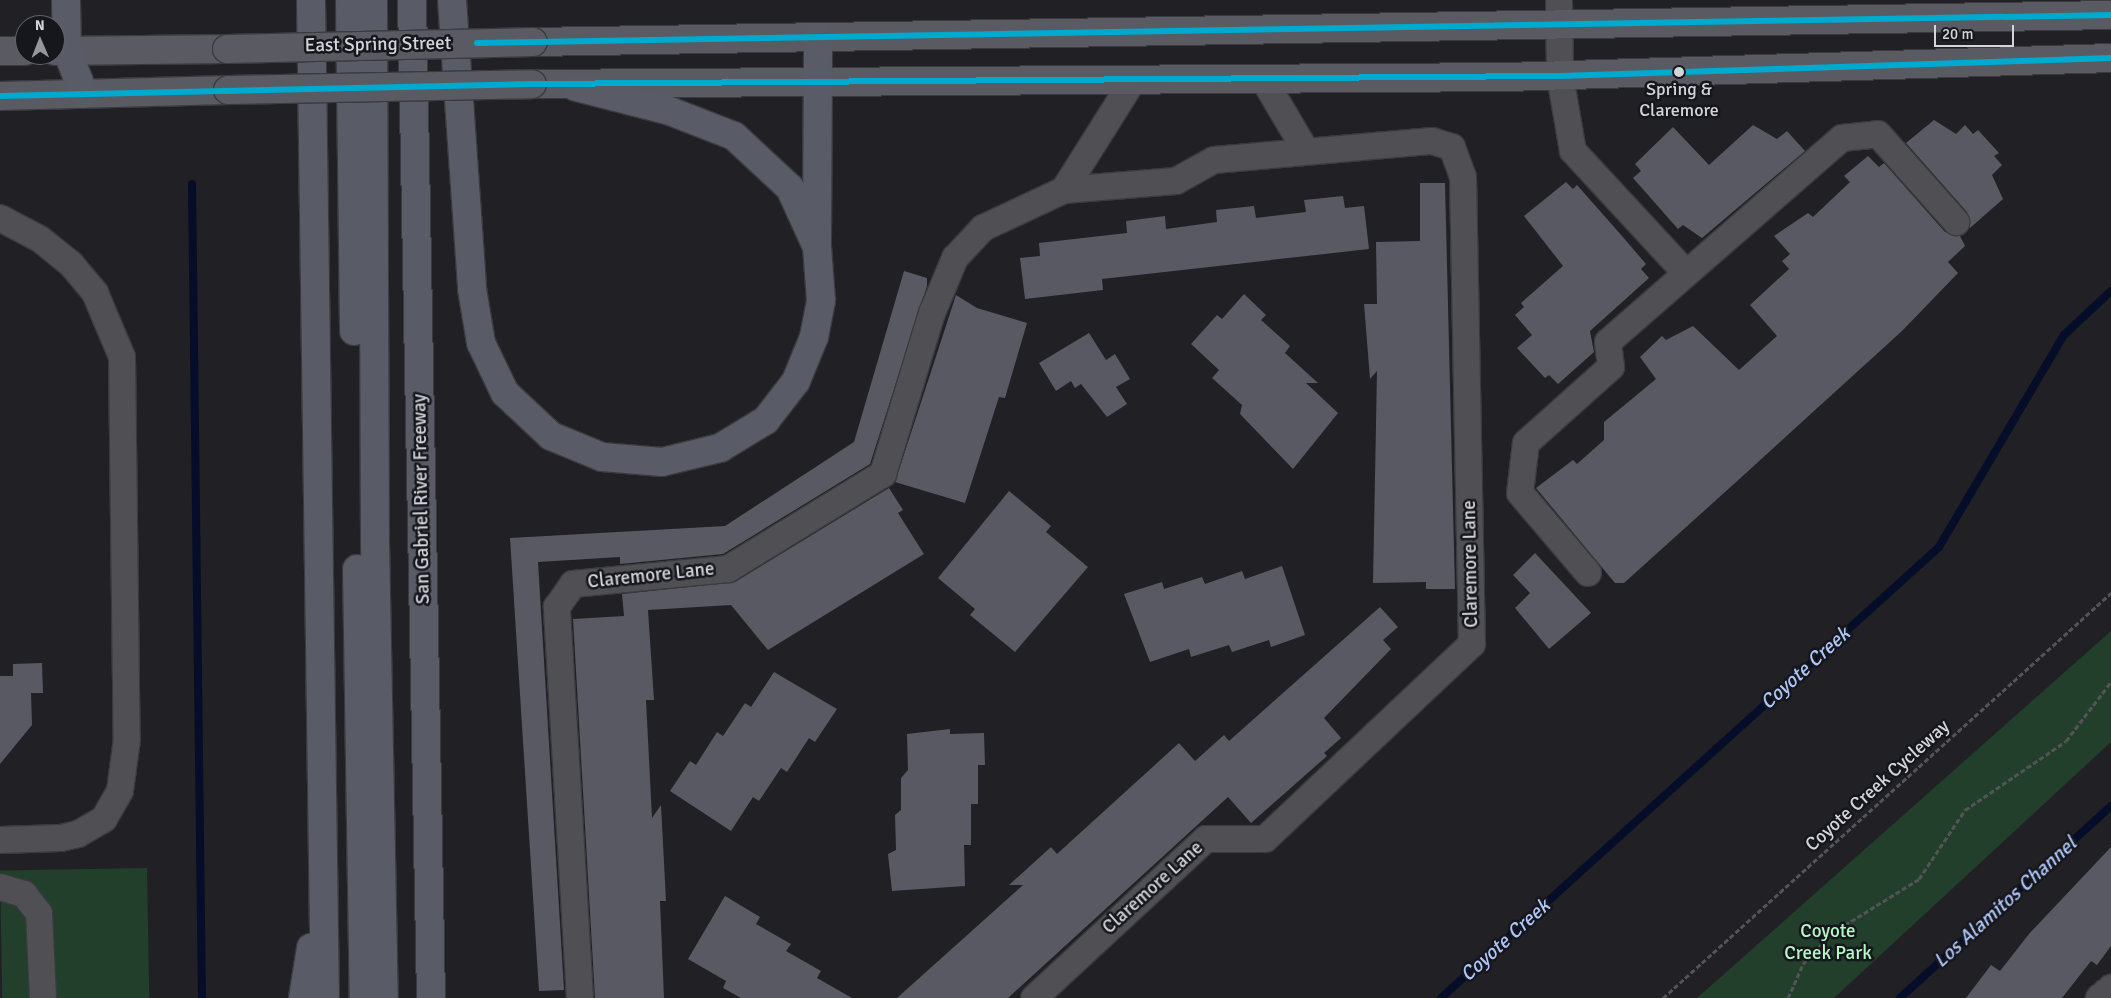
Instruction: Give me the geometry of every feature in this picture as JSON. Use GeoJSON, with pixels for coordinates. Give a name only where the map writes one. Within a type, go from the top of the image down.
{"type":"FeatureCollection","features":[{"type":"Feature","properties":{"kind":"highway"},"geometry":{"type":"LineString","coordinates":[[65,15],[66,0]]}},
{"type":"Feature","properties":{"kind":"highway"},"geometry":{"type":"LineString","coordinates":[[311,0],[325,998]]}},
{"type":"Feature","properties":{"kind":"highway"},"geometry":{"type":"LineString","coordinates":[[350,0],[364,998]]}},
{"type":"Feature","properties":{"kind":"highway"},"geometry":{"type":"LineString","coordinates":[[373,0],[374,513],[384,998]]}},
{"type":"Feature","properties":{"kind":"highway","name":"San Gabriel River Freeway"},"geometry":{"type":"LineString","coordinates":[[412,0],[431,998]]}},
{"type":"Feature","properties":{"kind":"highway"},"geometry":{"type":"LineString","coordinates":[[452,0],[458,131],[481,343],[505,393],[551,436],[602,457],[662,462],[720,448],[766,420],[796,380],[814,337],[821,300],[817,247],[818,36]]}},
{"type":"Feature","properties":{"kind":"highway"},"geometry":{"type":"LineString","coordinates":[[65,58],[84,94]]}},
{"type":"Feature","properties":{"kind":"highway"},"geometry":{"type":"LineString","coordinates":[[576,87],[670,111],[729,132],[790,188],[817,247]]}},
{"type":"Feature","properties":{"kind":"highway"},"geometry":{"type":"LineString","coordinates":[[303,998],[322,885]]}},
{"type":"Feature","properties":{"kind":"main road","name":"East Spring Street"},"geometry":{"type":"LineString","coordinates":[[65,51],[818,36],[1559,11],[2111,14]]}},
{"type":"Feature","properties":{"kind":"main road"},"geometry":{"type":"LineString","coordinates":[[0,51],[15,51]]}},
{"type":"Feature","properties":{"kind":"main road"},"geometry":{"type":"LineString","coordinates":[[0,96],[532,84],[576,87],[1560,76],[2111,58]]}},
{"type":"Feature","properties":{"kind":"street"},"geometry":{"type":"LineString","coordinates":[[1559,11],[1560,76],[1573,151],[1685,272]]}},
{"type":"Feature","properties":{"kind":"street"},"geometry":{"type":"LineString","coordinates":[[1264,80],[1306,151]]}},
{"type":"Feature","properties":{"kind":"street"},"geometry":{"type":"LineString","coordinates":[[1064,190],[1132,82]]}},
{"type":"Feature","properties":{"kind":"street"},"geometry":{"type":"LineString","coordinates":[[1588,573],[1520,493],[1526,443],[1611,367],[1608,342],[1685,272],[1842,138],[1878,134],[1956,222]]}},
{"type":"Feature","properties":{"kind":"street","name":"Claremore Lane"},"geometry":{"type":"LineString","coordinates":[[580,998],[557,607],[573,584],[728,568],[883,474],[932,313],[955,258],[983,228],[1064,190],[1176,181],[1214,160],[1432,141],[1452,147],[1463,177],[1472,644],[1265,839],[1206,839],[1034,998]]}},
{"type":"Feature","properties":{"kind":"street"},"geometry":{"type":"LineString","coordinates":[[0,218],[40,239],[71,264],[95,293],[122,357],[127,738],[120,791],[104,819],[78,834],[0,840]]}},
{"type":"Feature","properties":{"kind":"street"},"geometry":{"type":"LineString","coordinates":[[0,887],[24,894],[39,913],[43,998]]}},
{"type":"Feature","properties":{"kind":"street"},"geometry":{"type":"LineString","coordinates":[[2100,998],[2111,988]]}},
{"type":"Feature","properties":{"kind":"path","name":"Coyote Creek Cycleway"},"geometry":{"type":"LineString","coordinates":[[1663,998],[2111,593]]}},
{"type":"Feature","properties":{"kind":"path"},"geometry":{"type":"LineString","coordinates":[[1788,998],[1803,964],[1832,933],[1919,879],[1965,810],[2066,741],[2111,682]]}},
{"type":"Feature","properties":{"kind":"green space","name":"Coyote Creek Park"},"geometry":{"type":"Polygon","coordinates":[[[2111,631],[2111,742],[1834,998],[1697,998],[2111,631]]]}},
{"type":"Feature","properties":{"kind":"green space"},"geometry":{"type":"Polygon","coordinates":[[[147,868],[149,998],[2,998],[0,871],[147,868]]]}},
{"type":"Feature","properties":{"kind":"building"},"geometry":{"type":"Polygon","coordinates":[[[1934,120],[1956,134],[1965,125],[1973,134],[1978,130],[1999,153],[1994,156],[2002,165],[1992,175],[2003,199],[1970,228],[1967,212],[1906,143],[1934,120]]]}},
{"type":"Feature","properties":{"kind":"building"},"geometry":{"type":"Polygon","coordinates":[[[1753,125],[1777,139],[1787,131],[1805,151],[1702,238],[1683,225],[1678,229],[1633,178],[1641,171],[1635,164],[1673,127],[1709,165],[1753,125]]]}},
{"type":"Feature","properties":{"kind":"building"},"geometry":{"type":"Polygon","coordinates":[[[1868,156],[1879,167],[1884,163],[1945,232],[1960,236],[1965,246],[1948,262],[1958,273],[1902,331],[1735,483],[1624,583],[1615,583],[1536,488],[1573,460],[1577,464],[1604,440],[1604,422],[1656,379],[1640,357],[1662,336],[1666,340],[1693,326],[1739,370],[1777,336],[1750,305],[1789,269],[1782,261],[1790,254],[1774,236],[1808,213],[1813,217],[1850,182],[1844,176],[1868,156]]]}},
{"type":"Feature","properties":{"kind":"building"},"geometry":{"type":"Polygon","coordinates":[[[1566,182],[1573,189],[1577,185],[1622,236],[1646,264],[1641,269],[1649,278],[1590,331],[1594,352],[1558,384],[1549,375],[1545,378],[1517,348],[1532,335],[1515,315],[1524,307],[1521,303],[1563,266],[1524,216],[1566,182]]]}},
{"type":"Feature","properties":{"kind":"building"},"geometry":{"type":"Polygon","coordinates":[[[1420,183],[1445,183],[1455,589],[1426,589],[1426,582],[1373,583],[1377,371],[1370,379],[1364,304],[1377,304],[1376,242],[1420,241],[1420,183]]]}},
{"type":"Feature","properties":{"kind":"building"},"geometry":{"type":"Polygon","coordinates":[[[1343,196],[1345,208],[1364,206],[1369,249],[1102,279],[1103,290],[1025,299],[1020,258],[1040,256],[1039,243],[1127,233],[1126,221],[1165,216],[1166,229],[1217,222],[1216,210],[1254,206],[1256,218],[1306,212],[1304,200],[1343,196]]]}},
{"type":"Feature","properties":{"kind":"building"},"geometry":{"type":"Polygon","coordinates":[[[904,271],[927,278],[927,286],[870,464],[723,554],[620,564],[620,557],[538,562],[564,990],[539,991],[510,538],[725,526],[854,442],[904,271]]]}},
{"type":"Feature","properties":{"kind":"building"},"geometry":{"type":"Polygon","coordinates":[[[1244,294],[1266,315],[1261,320],[1290,346],[1285,353],[1318,383],[1306,383],[1338,413],[1293,469],[1240,414],[1242,405],[1212,378],[1219,370],[1191,344],[1217,315],[1222,319],[1244,294]]]}},
{"type":"Feature","properties":{"kind":"building"},"geometry":{"type":"Polygon","coordinates":[[[956,295],[977,308],[1027,323],[1005,398],[999,397],[965,503],[895,482],[956,295]]]}},
{"type":"Feature","properties":{"kind":"building"},"geometry":{"type":"Polygon","coordinates":[[[1089,333],[1106,360],[1115,354],[1130,379],[1116,387],[1127,404],[1107,417],[1081,384],[1075,388],[1071,381],[1056,391],[1039,363],[1089,333]]]}},
{"type":"Feature","properties":{"kind":"building"},"geometry":{"type":"Polygon","coordinates":[[[889,488],[903,510],[898,513],[924,554],[768,650],[731,605],[648,610],[654,700],[646,700],[652,818],[661,805],[666,901],[660,901],[664,998],[595,998],[573,619],[624,616],[622,594],[735,582],[889,488]]]}},
{"type":"Feature","properties":{"kind":"building"},"geometry":{"type":"Polygon","coordinates":[[[1009,491],[1051,526],[1046,532],[1088,567],[1015,652],[970,615],[975,609],[938,578],[1009,491]]]}},
{"type":"Feature","properties":{"kind":"building"},"geometry":{"type":"Polygon","coordinates":[[[1535,553],[1591,613],[1549,649],[1515,608],[1530,593],[1513,575],[1535,553]]]}},
{"type":"Feature","properties":{"kind":"building"},"geometry":{"type":"Polygon","coordinates":[[[1282,566],[1305,635],[1271,647],[1269,640],[1232,652],[1229,645],[1191,657],[1189,649],[1150,662],[1124,594],[1162,582],[1164,589],[1202,577],[1205,584],[1242,571],[1245,579],[1282,566]]]}},
{"type":"Feature","properties":{"kind":"building"},"geometry":{"type":"Polygon","coordinates":[[[1380,607],[1398,627],[1383,640],[1391,649],[1324,718],[1341,738],[1324,753],[1327,756],[1251,823],[1228,797],[1008,998],[897,998],[1023,885],[1009,885],[1051,847],[1057,854],[1179,743],[1195,761],[1224,735],[1229,741],[1380,607]]]}},
{"type":"Feature","properties":{"kind":"building"},"geometry":{"type":"Polygon","coordinates":[[[42,663],[43,693],[31,693],[32,725],[0,764],[0,676],[13,676],[13,664],[42,663]]]}},
{"type":"Feature","properties":{"kind":"building"},"geometry":{"type":"Polygon","coordinates":[[[774,672],[837,709],[815,742],[809,738],[787,772],[781,768],[759,801],[753,797],[731,831],[670,791],[690,761],[696,765],[717,732],[723,736],[745,703],[751,707],[774,672]]]}},
{"type":"Feature","properties":{"kind":"building"},"geometry":{"type":"Polygon","coordinates":[[[950,729],[950,734],[984,733],[985,765],[978,765],[978,804],[971,804],[971,845],[964,845],[965,886],[892,891],[888,854],[896,850],[895,815],[901,810],[901,778],[908,770],[907,734],[950,729]]]}},
{"type":"Feature","properties":{"kind":"building"},"geometry":{"type":"Polygon","coordinates":[[[2111,847],[2111,946],[2097,965],[2091,961],[2062,998],[1966,998],[1991,965],[2000,971],[2029,934],[2111,847]]]}},
{"type":"Feature","properties":{"kind":"building"},"geometry":{"type":"Polygon","coordinates":[[[725,896],[760,917],[756,924],[791,944],[786,951],[821,971],[817,978],[852,998],[741,998],[723,988],[726,981],[688,959],[725,896]]]}},
{"type":"Feature","properties":{"kind":"waterway"},"geometry":{"type":"LineString","coordinates":[[192,184],[202,998]]}},
{"type":"Feature","properties":{"kind":"waterway","name":"Coyote Creek"},"geometry":{"type":"LineString","coordinates":[[1441,998],[1939,547],[2064,335],[2111,291]]}},
{"type":"Feature","properties":{"kind":"waterway","name":"Los Alamitos Channel"},"geometry":{"type":"LineString","coordinates":[[1900,998],[2111,806]]}},
{"type":"Feature","properties":{"kind":"transit line"},"geometry":{"type":"LineString","coordinates":[[477,43],[2111,15]]}},
{"type":"Feature","properties":{"kind":"transit line"},"geometry":{"type":"LineString","coordinates":[[0,96],[532,84],[1560,76],[2111,58]]}},
{"type":"Feature","properties":{"kind":"place","name":"Spring & Claremore"},"geometry":{"type":"Point","coordinates":[1679,72]}}]}
